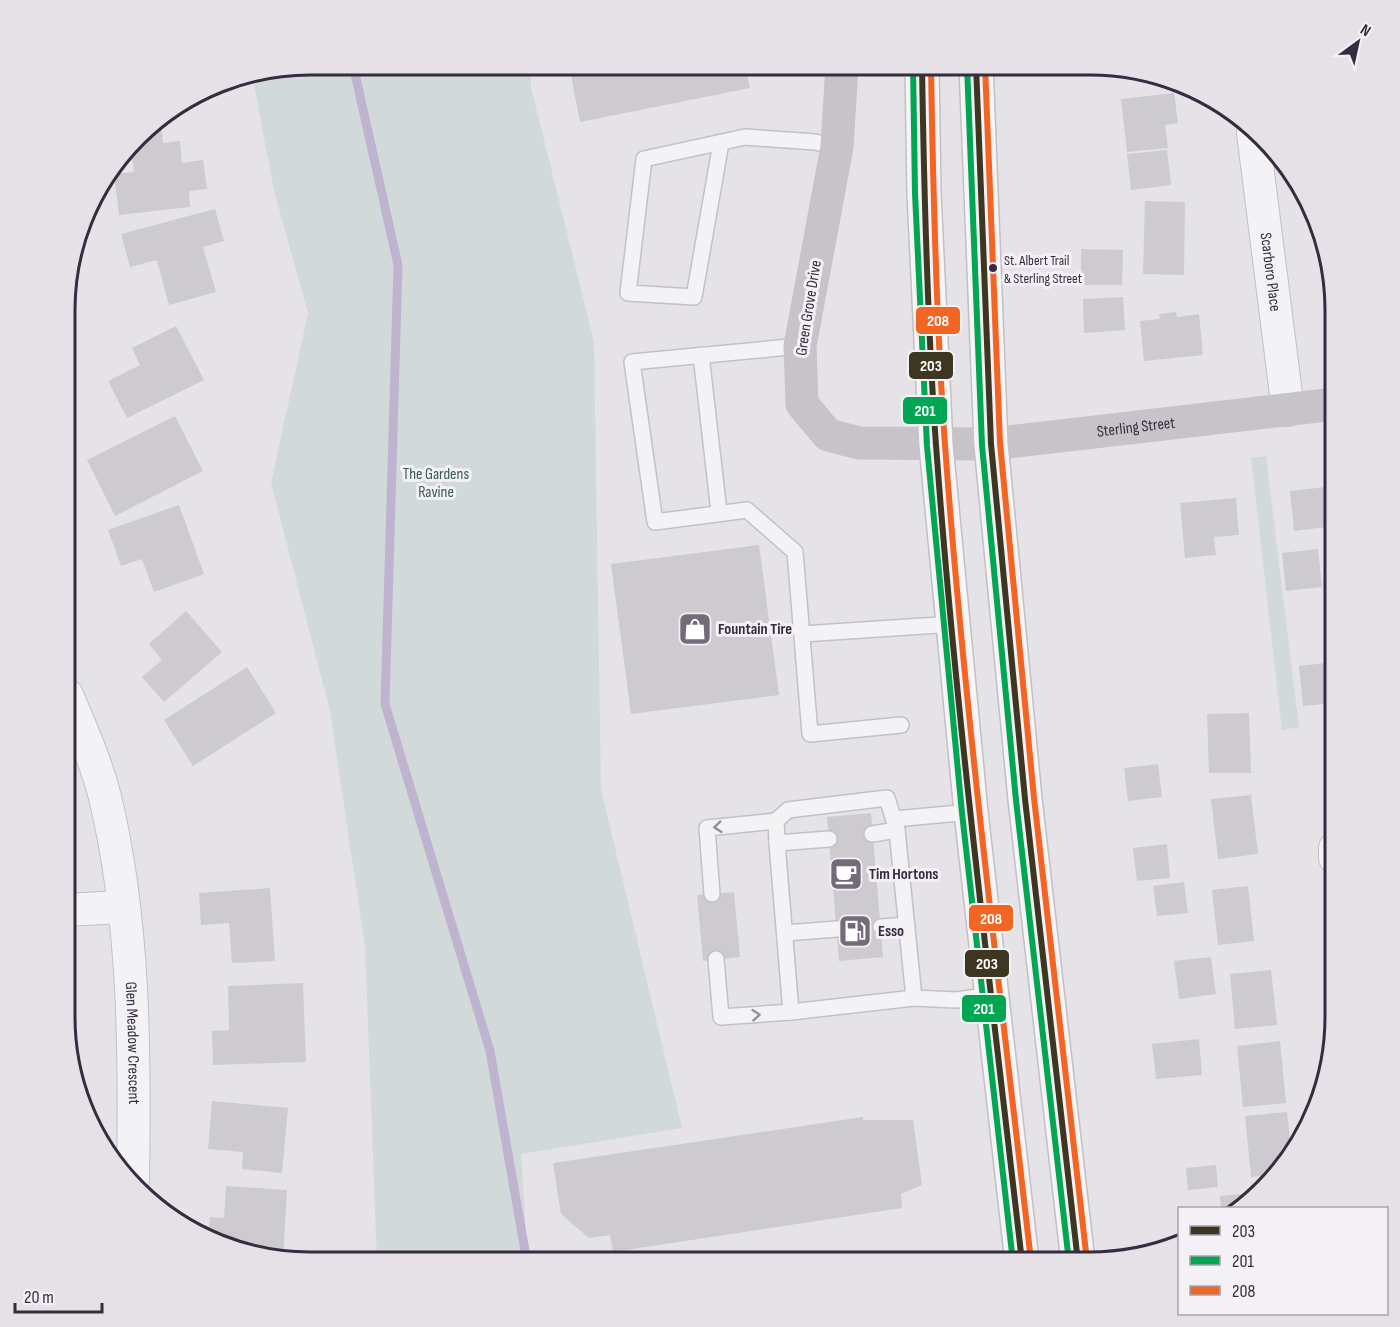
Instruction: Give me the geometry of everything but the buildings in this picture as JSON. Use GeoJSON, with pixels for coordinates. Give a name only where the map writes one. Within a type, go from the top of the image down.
{"type":"FeatureCollection","features":[{"type":"Feature","properties":{"kind":"main road"},"geometry":{"type":"LineString","coordinates":[[922,75],[924,193],[936,445],[971,812],[1021,1252]]}},
{"type":"Feature","properties":{"kind":"main road"},"geometry":{"type":"LineString","coordinates":[[976,75],[991,444],[1026,811],[1077,1252]]}},
{"type":"Feature","properties":{"kind":"street","name":"Green Grove Drive"},"geometry":{"type":"LineString","coordinates":[[841,75],[837,147],[800,346],[802,404],[828,435],[859,444],[936,445]]}},
{"type":"Feature","properties":{"kind":"street","name":"Scarboro Place"},"geometry":{"type":"LineString","coordinates":[[1254,142],[1288,410]]}},
{"type":"Feature","properties":{"kind":"street","name":"Sterling Street"},"geometry":{"type":"LineString","coordinates":[[936,445],[991,444],[1325,405]]}},
{"type":"Feature","properties":{"kind":"street","name":"Glen Meadow Crescent"},"geometry":{"type":"LineString","coordinates":[[75,717],[104,795],[113,833],[134,1029],[133,1172]]}},
{"type":"Feature","properties":{"kind":"street"},"geometry":{"type":"LineString","coordinates":[[75,910],[122,907]]}},
{"type":"Feature","properties":{"kind":"lane"},"geometry":{"type":"LineString","coordinates":[[721,143],[694,297],[628,292],[644,159],[745,137],[815,142],[837,147]]}},
{"type":"Feature","properties":{"kind":"lane"},"geometry":{"type":"LineString","coordinates":[[800,346],[632,362],[655,522],[747,510],[795,552],[810,735],[901,725]]}},
{"type":"Feature","properties":{"kind":"lane"},"geometry":{"type":"LineString","coordinates":[[701,355],[719,512]]}},
{"type":"Feature","properties":{"kind":"lane"},"geometry":{"type":"LineString","coordinates":[[802,634],[954,624]]}},
{"type":"Feature","properties":{"kind":"lane"},"geometry":{"type":"LineString","coordinates":[[712,894],[707,828],[776,822],[788,810],[887,798],[896,825],[915,998]]}},
{"type":"Feature","properties":{"kind":"lane"},"geometry":{"type":"LineString","coordinates":[[872,834],[896,825],[971,812]]}},
{"type":"Feature","properties":{"kind":"lane"},"geometry":{"type":"LineString","coordinates":[[776,822],[791,1012]]}},
{"type":"Feature","properties":{"kind":"lane"},"geometry":{"type":"LineString","coordinates":[[777,843],[829,838]]}},
{"type":"Feature","properties":{"kind":"lane"},"geometry":{"type":"LineString","coordinates":[[881,927],[907,925]]}},
{"type":"Feature","properties":{"kind":"lane"},"geometry":{"type":"LineString","coordinates":[[785,933],[837,929]]}},
{"type":"Feature","properties":{"kind":"lane"},"geometry":{"type":"LineString","coordinates":[[716,959],[721,1017],[791,1012],[915,998],[956,1000],[992,995]]}},
{"type":"Feature","properties":{"kind":"green space","name":"The Gardens Ravine"},"geometry":{"type":"Polygon","coordinates":[[[310,75],[531,75],[531,87],[594,342],[601,789],[682,1128],[521,1154],[527,1252],[377,1252],[365,947],[330,711],[271,483],[308,313],[274,191],[254,82],[310,75]]]}},
{"type":"Feature","properties":{"kind":"green space"},"geometry":{"type":"Polygon","coordinates":[[[1266,456],[1299,727],[1282,730],[1251,458],[1266,456]]]}},
{"type":"Feature","properties":{"kind":"waterway"},"geometry":{"type":"LineString","coordinates":[[355,75],[398,265],[385,704],[490,1051],[525,1252]]}},
{"type":"Feature","properties":{"kind":"transit line","name":"201"},"geometry":{"type":"LineString","coordinates":[[913,75],[915,193],[927,446],[962,813],[1012,1252]]}},
{"type":"Feature","properties":{"kind":"transit line","name":"203"},"geometry":{"type":"LineString","coordinates":[[922,75],[930,350],[944,547],[975,854],[1021,1252]]}},
{"type":"Feature","properties":{"kind":"transit line","name":"208"},"geometry":{"type":"LineString","coordinates":[[931,75],[939,350],[953,547],[984,853],[1030,1252]]}},
{"type":"Feature","properties":{"kind":"transit line","name":"201"},"geometry":{"type":"LineString","coordinates":[[967,75],[982,445],[1016,800],[1068,1252]]}},
{"type":"Feature","properties":{"kind":"transit line","name":"203"},"geometry":{"type":"LineString","coordinates":[[976,75],[991,444],[1025,799],[1077,1252]]}},
{"type":"Feature","properties":{"kind":"transit line","name":"208"},"geometry":{"type":"LineString","coordinates":[[985,75],[1000,443],[1034,798],[1086,1252]]}},
{"type":"Feature","properties":{"kind":"place","name":"St. Albert Trail & Sterling Street"},"geometry":{"type":"Point","coordinates":[993,268]}},
{"type":"Feature","properties":{"kind":"place","name":"Fountain Tire"},"geometry":{"type":"Point","coordinates":[695,629]}},
{"type":"Feature","properties":{"kind":"place","name":"Tim Hortons"},"geometry":{"type":"Point","coordinates":[846,874]}},
{"type":"Feature","properties":{"kind":"place","name":"Esso"},"geometry":{"type":"Point","coordinates":[855,931]}}]}
